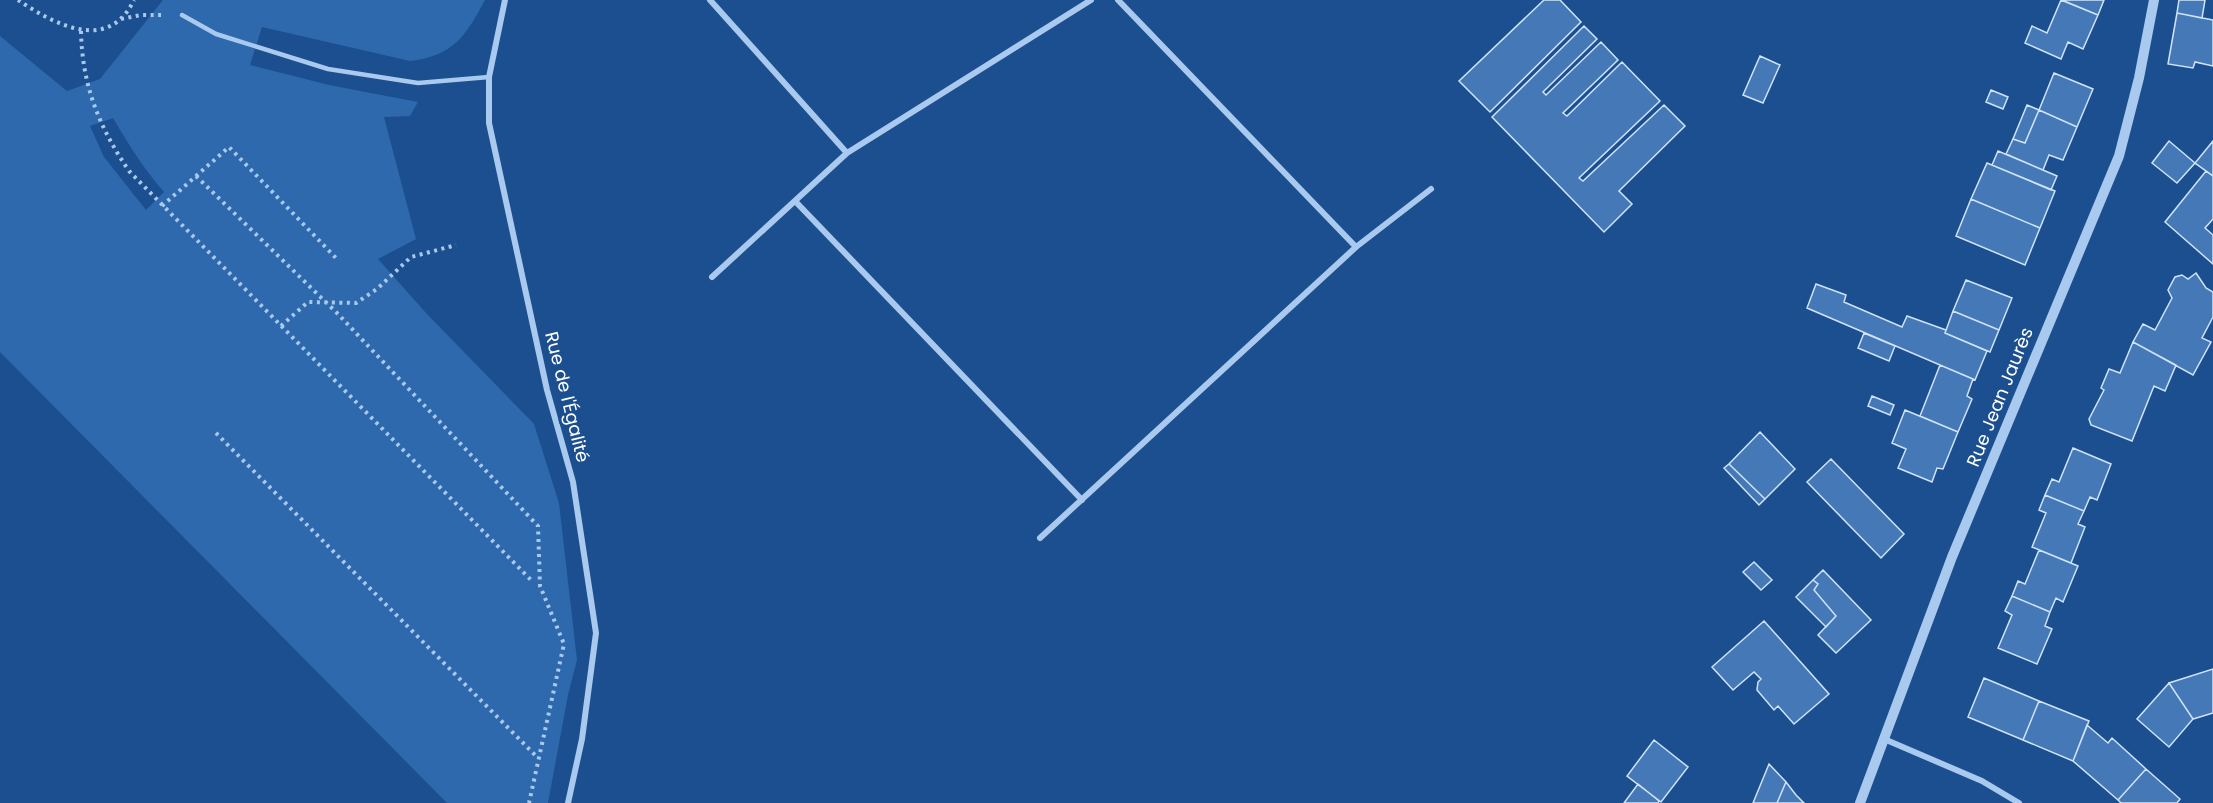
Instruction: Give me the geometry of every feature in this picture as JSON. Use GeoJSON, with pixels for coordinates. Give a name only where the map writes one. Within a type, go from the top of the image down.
{"type":"FeatureCollection","features":[{"type":"Feature","properties":{"kind":"street","name":"Rue de l'Égalité"},"geometry":{"type":"LineString","coordinates":[[505,0],[489,77],[489,123],[547,390],[573,482],[596,633],[582,739],[568,803]]}},
{"type":"Feature","properties":{"kind":"street"},"geometry":{"type":"LineString","coordinates":[[710,0],[847,153]]}},
{"type":"Feature","properties":{"kind":"street"},"geometry":{"type":"LineString","coordinates":[[712,277],[847,153],[1091,0]]}},
{"type":"Feature","properties":{"kind":"street"},"geometry":{"type":"LineString","coordinates":[[1118,0],[1356,247]]}},
{"type":"Feature","properties":{"kind":"street","name":"Rue Jean Jaurès"},"geometry":{"type":"LineString","coordinates":[[1860,803],[1952,556],[2119,156],[2139,78],[2154,0]]}},
{"type":"Feature","properties":{"kind":"street"},"geometry":{"type":"LineString","coordinates":[[1040,538],[1356,247],[1431,189]]}},
{"type":"Feature","properties":{"kind":"street"},"geometry":{"type":"LineString","coordinates":[[795,201],[1082,500]]}},
{"type":"Feature","properties":{"kind":"street"},"geometry":{"type":"LineString","coordinates":[[1884,740],[1982,781],[2019,803]]}},
{"type":"Feature","properties":{"kind":"lane"},"geometry":{"type":"LineString","coordinates":[[182,15],[216,34],[328,69],[418,83],[489,77]]}},
{"type":"Feature","properties":{"kind":"path"},"geometry":{"type":"LineString","coordinates":[[18,0],[44,17],[81,31],[95,31],[121,20],[141,15],[182,15]]}},
{"type":"Feature","properties":{"kind":"path"},"geometry":{"type":"LineString","coordinates":[[121,20],[134,0]]}},
{"type":"Feature","properties":{"kind":"path"},"geometry":{"type":"LineString","coordinates":[[81,31],[81,61],[104,131],[129,171],[531,580]]}},
{"type":"Feature","properties":{"kind":"path"},"geometry":{"type":"LineString","coordinates":[[162,206],[229,147],[336,258]]}},
{"type":"Feature","properties":{"kind":"path"},"geometry":{"type":"LineString","coordinates":[[196,176],[329,304],[538,526],[540,586],[564,644],[529,803]]}},
{"type":"Feature","properties":{"kind":"path"},"geometry":{"type":"LineString","coordinates":[[280,326],[308,302],[356,303],[377,290],[411,257],[456,245]]}},
{"type":"Feature","properties":{"kind":"path"},"geometry":{"type":"LineString","coordinates":[[216,433],[539,758]]}},
{"type":"Feature","properties":{"kind":"shaded area"},"geometry":{"type":"Polygon","coordinates":[[[163,0],[485,0],[471,24],[456,42],[448,49],[425,58],[410,61],[262,27],[250,65],[329,85],[418,102],[410,116],[384,117],[416,239],[378,259],[426,313],[534,424],[559,503],[577,660],[568,695],[548,803],[447,803],[0,352],[0,36],[67,91],[100,79],[163,0]],[[113,118],[90,126],[104,157],[146,210],[164,192],[143,165],[113,118]]]}},
{"type":"Feature","properties":{"kind":"building"},"geometry":{"type":"Polygon","coordinates":[[[1544,0],[1560,0],[1581,22],[1490,112],[1459,81],[1544,0]]]}},
{"type":"Feature","properties":{"kind":"building"},"geometry":{"type":"Polygon","coordinates":[[[2061,0],[2098,15],[2083,49],[2068,42],[2061,59],[2025,43],[2032,26],[2047,33],[2061,0]]]}},
{"type":"Feature","properties":{"kind":"building"},"geometry":{"type":"Polygon","coordinates":[[[2062,0],[2104,0],[2098,15],[2062,0]]]}},
{"type":"Feature","properties":{"kind":"building"},"geometry":{"type":"Polygon","coordinates":[[[2179,0],[2205,0],[2202,18],[2177,13],[2179,0]]]}},
{"type":"Feature","properties":{"kind":"building"},"geometry":{"type":"Polygon","coordinates":[[[2177,13],[2213,20],[2213,66],[2195,62],[2193,68],[2168,64],[2177,13]]]}},
{"type":"Feature","properties":{"kind":"building"},"geometry":{"type":"Polygon","coordinates":[[[1584,26],[1597,39],[1543,92],[1546,95],[1601,42],[1618,60],[1563,113],[1567,116],[1622,62],[1660,101],[1579,178],[1583,181],[1664,105],[1685,126],[1619,191],[1632,204],[1604,232],[1492,117],[1584,26]]]}},
{"type":"Feature","properties":{"kind":"building"},"geometry":{"type":"Polygon","coordinates":[[[1760,56],[1780,65],[1763,103],[1743,95],[1760,56]]]}},
{"type":"Feature","properties":{"kind":"building"},"geometry":{"type":"Polygon","coordinates":[[[2054,73],[2093,89],[2077,127],[2039,110],[2054,73]]]}},
{"type":"Feature","properties":{"kind":"building"},"geometry":{"type":"Polygon","coordinates":[[[1991,90],[2008,97],[2003,109],[1986,102],[1991,90]]]}},
{"type":"Feature","properties":{"kind":"building"},"geometry":{"type":"Polygon","coordinates":[[[2027,105],[2039,110],[2025,143],[2013,139],[2027,105]]]}},
{"type":"Feature","properties":{"kind":"building"},"geometry":{"type":"Polygon","coordinates":[[[2039,110],[2077,127],[2063,160],[2049,155],[2043,170],[2006,154],[2013,139],[2025,143],[2039,110]]]}},
{"type":"Feature","properties":{"kind":"building"},"geometry":{"type":"Polygon","coordinates":[[[2169,141],[2195,163],[2177,183],[2152,163],[2169,141]]]}},
{"type":"Feature","properties":{"kind":"building"},"geometry":{"type":"Polygon","coordinates":[[[2213,141],[2213,176],[2195,163],[2213,141]]]}},
{"type":"Feature","properties":{"kind":"building"},"geometry":{"type":"Polygon","coordinates":[[[1998,151],[2057,176],[2051,190],[1992,165],[1998,151]]]}},
{"type":"Feature","properties":{"kind":"building"},"geometry":{"type":"Polygon","coordinates":[[[1987,163],[2055,191],[2040,228],[1971,199],[1987,163]]]}},
{"type":"Feature","properties":{"kind":"building"},"geometry":{"type":"Polygon","coordinates":[[[2206,171],[2213,176],[2213,219],[2205,228],[2213,235],[2213,264],[2165,222],[2206,171]]]}},
{"type":"Feature","properties":{"kind":"building"},"geometry":{"type":"Polygon","coordinates":[[[1971,199],[2040,228],[2025,265],[1956,236],[1971,199]]]}},
{"type":"Feature","properties":{"kind":"building"},"geometry":{"type":"Polygon","coordinates":[[[2196,273],[2206,288],[2213,292],[2213,317],[2202,338],[2211,342],[2193,375],[2133,342],[2143,324],[2155,330],[2172,298],[2168,290],[2175,277],[2182,275],[2188,279],[2196,273]]]}},
{"type":"Feature","properties":{"kind":"building"},"geometry":{"type":"Polygon","coordinates":[[[1966,280],[2012,298],[1999,330],[1953,311],[1966,280]]]}},
{"type":"Feature","properties":{"kind":"building"},"geometry":{"type":"Polygon","coordinates":[[[1816,284],[1846,295],[1844,302],[1902,327],[1907,316],[1946,330],[1945,333],[1987,351],[1975,380],[1807,308],[1816,284]]]}},
{"type":"Feature","properties":{"kind":"building"},"geometry":{"type":"Polygon","coordinates":[[[1953,311],[1999,330],[1990,352],[1945,333],[1953,311]]]}},
{"type":"Feature","properties":{"kind":"building"},"geometry":{"type":"Polygon","coordinates":[[[1864,333],[1895,346],[1889,361],[1858,348],[1864,333]]]}},
{"type":"Feature","properties":{"kind":"building"},"geometry":{"type":"Polygon","coordinates":[[[2133,342],[2176,365],[2165,391],[2154,386],[2132,441],[2091,425],[2089,419],[2104,390],[2101,388],[2109,369],[2120,373],[2133,342]]]}},
{"type":"Feature","properties":{"kind":"building"},"geometry":{"type":"Polygon","coordinates":[[[1940,365],[1973,379],[1967,396],[1972,399],[1958,432],[1920,416],[1940,365]]]}},
{"type":"Feature","properties":{"kind":"building"},"geometry":{"type":"Polygon","coordinates":[[[1872,396],[1894,405],[1890,415],[1868,406],[1872,396]]]}},
{"type":"Feature","properties":{"kind":"building"},"geometry":{"type":"Polygon","coordinates":[[[1905,410],[1958,432],[1943,469],[1937,468],[1932,482],[1898,468],[1906,449],[1892,443],[1905,410]]]}},
{"type":"Feature","properties":{"kind":"building"},"geometry":{"type":"Polygon","coordinates":[[[1760,432],[1795,469],[1765,499],[1729,464],[1760,432]]]}},
{"type":"Feature","properties":{"kind":"building"},"geometry":{"type":"Polygon","coordinates":[[[2073,448],[2111,464],[2097,500],[2090,497],[2084,511],[2045,495],[2052,479],[2059,482],[2073,448]]]}},
{"type":"Feature","properties":{"kind":"building"},"geometry":{"type":"Polygon","coordinates":[[[1831,459],[1904,534],[1881,558],[1807,482],[1831,459]]]}},
{"type":"Feature","properties":{"kind":"building"},"geometry":{"type":"Polygon","coordinates":[[[1729,464],[1765,499],[1759,505],[1724,468],[1729,464]]]}},
{"type":"Feature","properties":{"kind":"building"},"geometry":{"type":"Polygon","coordinates":[[[2045,495],[2084,511],[2078,524],[2085,527],[2071,563],[2032,547],[2046,513],[2039,510],[2045,495]]]}},
{"type":"Feature","properties":{"kind":"building"},"geometry":{"type":"Polygon","coordinates":[[[2039,550],[2078,566],[2063,602],[2056,598],[2050,612],[2012,596],[2018,581],[2025,584],[2039,550]]]}},
{"type":"Feature","properties":{"kind":"building"},"geometry":{"type":"Polygon","coordinates":[[[1754,562],[1772,580],[1761,590],[1743,572],[1754,562]]]}},
{"type":"Feature","properties":{"kind":"building"},"geometry":{"type":"Polygon","coordinates":[[[1823,570],[1871,620],[1836,653],[1818,635],[1836,616],[1814,590],[1818,584],[1813,580],[1823,570]]]}},
{"type":"Feature","properties":{"kind":"building"},"geometry":{"type":"Polygon","coordinates":[[[1813,580],[1818,584],[1814,590],[1836,616],[1826,627],[1796,597],[1813,580]]]}},
{"type":"Feature","properties":{"kind":"building"},"geometry":{"type":"Polygon","coordinates":[[[2012,596],[2050,612],[2045,626],[2052,629],[2037,664],[1998,648],[2012,615],[2005,611],[2012,596]]]}},
{"type":"Feature","properties":{"kind":"building"},"geometry":{"type":"Polygon","coordinates":[[[1764,621],[1829,694],[1794,724],[1778,706],[1774,710],[1757,690],[1761,679],[1754,672],[1733,690],[1712,667],[1764,621]]]}},
{"type":"Feature","properties":{"kind":"building"},"geometry":{"type":"Polygon","coordinates":[[[2213,669],[2213,713],[2193,719],[2169,683],[2213,669]]]}},
{"type":"Feature","properties":{"kind":"building"},"geometry":{"type":"Polygon","coordinates":[[[1984,678],[2039,701],[2023,740],[1968,717],[1984,678]]]}},
{"type":"Feature","properties":{"kind":"building"},"geometry":{"type":"Polygon","coordinates":[[[2169,683],[2193,719],[2169,747],[2137,719],[2169,683]]]}},
{"type":"Feature","properties":{"kind":"building"},"geometry":{"type":"Polygon","coordinates":[[[2039,701],[2089,721],[2073,761],[2023,740],[2039,701]]]}},
{"type":"Feature","properties":{"kind":"building"},"geometry":{"type":"Polygon","coordinates":[[[2087,725],[2108,743],[2112,738],[2146,769],[2118,800],[2073,761],[2087,725]]]}},
{"type":"Feature","properties":{"kind":"building"},"geometry":{"type":"Polygon","coordinates":[[[1654,740],[1688,767],[1661,802],[1627,776],[1654,740]]]}},
{"type":"Feature","properties":{"kind":"building"},"geometry":{"type":"Polygon","coordinates":[[[1769,764],[1786,782],[1777,803],[1753,803],[1769,764]]]}},
{"type":"Feature","properties":{"kind":"building"},"geometry":{"type":"Polygon","coordinates":[[[2146,769],[2180,799],[2177,803],[2121,803],[2118,800],[2146,769]]]}},
{"type":"Feature","properties":{"kind":"building"},"geometry":{"type":"Polygon","coordinates":[[[1786,782],[1796,795],[1804,803],[1777,803],[1786,782]]]}},
{"type":"Feature","properties":{"kind":"building"},"geometry":{"type":"Polygon","coordinates":[[[1638,784],[1659,801],[1658,803],[1624,803],[1638,784]]]}}]}
